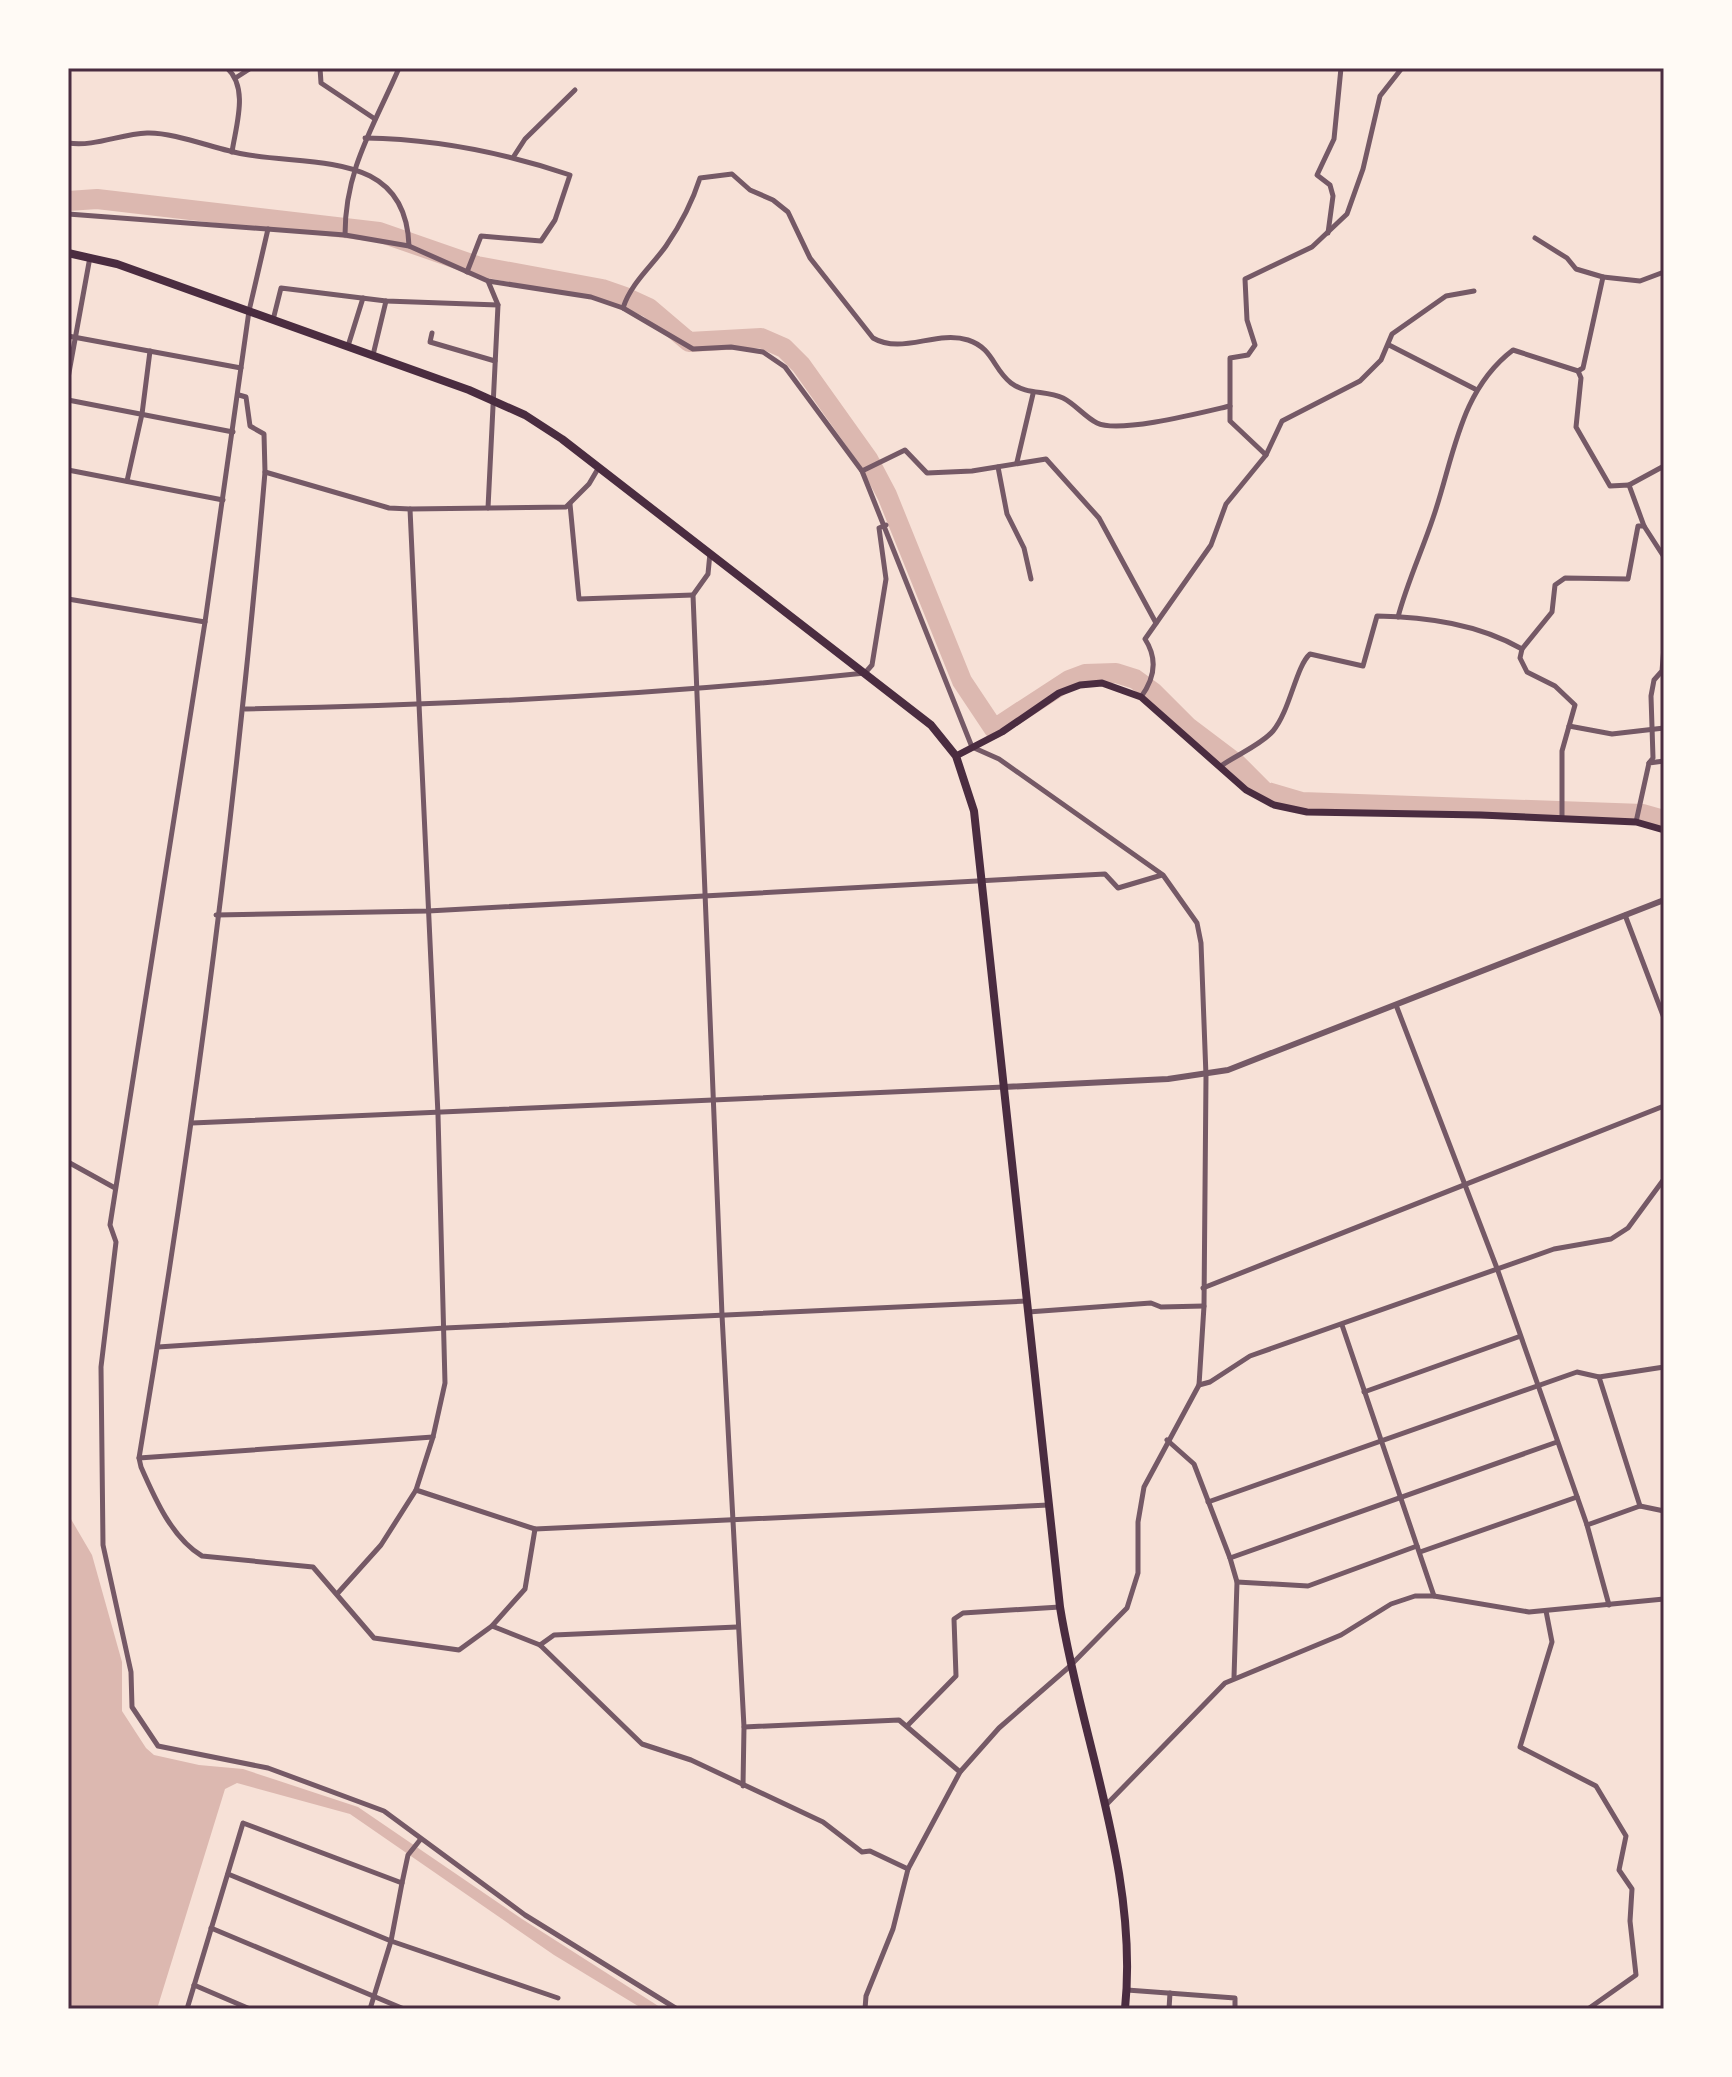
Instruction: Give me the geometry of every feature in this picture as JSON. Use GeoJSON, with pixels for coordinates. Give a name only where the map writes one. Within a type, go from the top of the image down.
{"type":"FeatureCollection","features":[{"type":"Feature","properties":{"kind":"main road"},"geometry":{"type":"LineString","coordinates":[[68,253],[91,256],[249,311],[525,415],[599,467],[931,725],[956,756],[974,811],[1060,1607],[1069,1667],[1104,1807],[1123,1910],[1125,2009]]}},
{"type":"Feature","properties":{"kind":"main road"},"geometry":{"type":"LineString","coordinates":[[956,756],[1059,693],[1080,685],[1102,683],[1141,697],[1246,790],[1274,805],[1307,812],[1636,819],[1664,830]]}},
{"type":"Feature","properties":{"kind":"street"},"geometry":{"type":"LineString","coordinates":[[227,68],[237,77],[239,102],[232,152]]}},
{"type":"Feature","properties":{"kind":"street"},"geometry":{"type":"LineString","coordinates":[[237,77],[251,68]]}},
{"type":"Feature","properties":{"kind":"street"},"geometry":{"type":"LineString","coordinates":[[320,68],[321,83],[375,119]]}},
{"type":"Feature","properties":{"kind":"street"},"geometry":{"type":"LineString","coordinates":[[345,235],[355,167],[365,138],[399,68]]}},
{"type":"Feature","properties":{"kind":"street"},"geometry":{"type":"LineString","coordinates":[[1327,234],[1333,196],[1330,185],[1317,175],[1334,139],[1341,68]]}},
{"type":"Feature","properties":{"kind":"street"},"geometry":{"type":"LineString","coordinates":[[1266,455],[1230,421],[1230,358],[1248,355],[1255,345],[1247,320],[1245,279],[1312,247],[1347,214],[1363,169],[1380,96],[1402,68]]}},
{"type":"Feature","properties":{"kind":"street"},"geometry":{"type":"LineString","coordinates":[[514,156],[525,139],[575,90]]}},
{"type":"Feature","properties":{"kind":"street"},"geometry":{"type":"LineString","coordinates":[[68,143],[81,145],[148,133],[232,152],[355,167],[375,178],[395,195],[409,228],[409,246]]}},
{"type":"Feature","properties":{"kind":"street"},"geometry":{"type":"LineString","coordinates":[[365,138],[411,139],[514,156],[570,175],[555,220],[541,241],[481,236],[467,272]]}},
{"type":"Feature","properties":{"kind":"street"},"geometry":{"type":"LineString","coordinates":[[623,308],[629,291],[665,247],[692,203],[700,178],[732,174],[750,190],[773,200],[788,212],[810,258],[873,338],[888,347],[946,337],[969,341],[987,350],[1011,383],[1033,394],[1061,397],[1099,424],[1114,427],[1170,420],[1230,406]]}},
{"type":"Feature","properties":{"kind":"street"},"geometry":{"type":"LineString","coordinates":[[68,214],[345,235],[409,246],[488,281],[591,297],[623,308],[693,349],[731,347],[763,352],[785,367],[862,471],[972,747],[999,759],[1163,875],[1190,912],[1201,943],[1206,1076],[1204,1306],[1199,1385],[1144,1487],[1138,1522],[1138,1573],[1127,1608],[1069,1667],[999,1728],[960,1772],[908,1869],[893,1929],[866,1996],[865,2009]]}},
{"type":"Feature","properties":{"kind":"street"},"geometry":{"type":"LineString","coordinates":[[268,229],[249,311],[205,622],[110,1225],[116,1242],[101,1367],[103,1545],[131,1672],[132,1707],[158,1746],[268,1768],[384,1811],[418,1842],[525,1915],[677,2009]]}},
{"type":"Feature","properties":{"kind":"street"},"geometry":{"type":"LineString","coordinates":[[1535,238],[1567,258],[1576,269],[1603,277],[1640,281],[1664,272]]}},
{"type":"Feature","properties":{"kind":"street"},"geometry":{"type":"LineString","coordinates":[[68,378],[71,337],[91,256]]}},
{"type":"Feature","properties":{"kind":"street"},"geometry":{"type":"LineString","coordinates":[[1578,371],[1583,368],[1603,277]]}},
{"type":"Feature","properties":{"kind":"street"},"geometry":{"type":"LineString","coordinates":[[488,281],[489,290],[498,305],[488,508]]}},
{"type":"Feature","properties":{"kind":"street"},"geometry":{"type":"LineString","coordinates":[[273,320],[281,288],[386,301],[498,305]]}},
{"type":"Feature","properties":{"kind":"street"},"geometry":{"type":"LineString","coordinates":[[1141,697],[1152,683],[1154,653],[1145,639],[1211,545],[1226,504],[1266,455],[1282,421],[1360,381],[1381,360],[1392,334],[1446,296],[1474,291]]}},
{"type":"Feature","properties":{"kind":"street"},"geometry":{"type":"LineString","coordinates":[[348,347],[363,298]]}},
{"type":"Feature","properties":{"kind":"street"},"geometry":{"type":"LineString","coordinates":[[373,356],[386,301]]}},
{"type":"Feature","properties":{"kind":"street"},"geometry":{"type":"LineString","coordinates":[[432,333],[430,342],[495,361]]}},
{"type":"Feature","properties":{"kind":"street"},"geometry":{"type":"LineString","coordinates":[[71,337],[241,368]]}},
{"type":"Feature","properties":{"kind":"street"},"geometry":{"type":"LineString","coordinates":[[1389,345],[1475,389]]}},
{"type":"Feature","properties":{"kind":"street"},"geometry":{"type":"LineString","coordinates":[[1398,617],[1475,389],[1493,365],[1513,350],[1578,371],[1581,378],[1576,427],[1610,486],[1629,485],[1664,466]]}},
{"type":"Feature","properties":{"kind":"street"},"geometry":{"type":"LineString","coordinates":[[127,481],[142,414],[150,351]]}},
{"type":"Feature","properties":{"kind":"street"},"geometry":{"type":"LineString","coordinates":[[1017,462],[1033,394]]}},
{"type":"Feature","properties":{"kind":"street"},"geometry":{"type":"LineString","coordinates":[[239,395],[246,397],[250,426],[264,434],[265,472],[245,709],[216,915],[192,1123],[139,1458],[151,1491],[191,1549],[202,1556],[313,1567],[358,1623],[374,1638],[384,1642],[459,1650],[492,1626],[525,1589],[535,1529]]}},
{"type":"Feature","properties":{"kind":"street"},"geometry":{"type":"LineString","coordinates":[[68,400],[233,432]]}},
{"type":"Feature","properties":{"kind":"street"},"geometry":{"type":"LineString","coordinates":[[862,471],[905,450],[927,473],[1046,459],[1099,518],[1156,624]]}},
{"type":"Feature","properties":{"kind":"street"},"geometry":{"type":"LineString","coordinates":[[599,467],[570,504],[579,599],[693,595]]}},
{"type":"Feature","properties":{"kind":"street"},"geometry":{"type":"LineString","coordinates":[[998,467],[1007,514],[1024,548],[1031,579]]}},
{"type":"Feature","properties":{"kind":"street"},"geometry":{"type":"LineString","coordinates":[[68,470],[223,500]]}},
{"type":"Feature","properties":{"kind":"street"},"geometry":{"type":"LineString","coordinates":[[265,472],[389,508],[570,504]]}},
{"type":"Feature","properties":{"kind":"street"},"geometry":{"type":"LineString","coordinates":[[1629,485],[1644,526],[1664,557],[1664,566]]}},
{"type":"Feature","properties":{"kind":"street"},"geometry":{"type":"LineString","coordinates":[[337,1594],[381,1545],[416,1490],[433,1437],[445,1383],[438,1115],[410,509]]}},
{"type":"Feature","properties":{"kind":"street"},"geometry":{"type":"LineString","coordinates":[[245,709],[419,705],[697,691],[865,673],[872,665],[886,579],[879,528],[886,525]]}},
{"type":"Feature","properties":{"kind":"street"},"geometry":{"type":"LineString","coordinates":[[1562,818],[1562,751],[1575,705],[1555,686],[1527,672],[1520,658],[1522,649],[1552,612],[1555,585],[1565,578],[1628,579],[1638,526],[1644,526]]}},
{"type":"Feature","properties":{"kind":"street"},"geometry":{"type":"LineString","coordinates":[[710,553],[708,574],[693,595],[731,1521],[744,1727],[743,1786]]}},
{"type":"Feature","properties":{"kind":"street"},"geometry":{"type":"LineString","coordinates":[[68,599],[205,622]]}},
{"type":"Feature","properties":{"kind":"street"},"geometry":{"type":"LineString","coordinates":[[1221,766],[1272,732],[1296,687],[1302,661],[1310,654],[1363,666],[1377,616],[1493,633],[1522,649]]}},
{"type":"Feature","properties":{"kind":"street"},"geometry":{"type":"LineString","coordinates":[[1636,819],[1649,763],[1653,758],[1651,696],[1654,680],[1662,671],[1664,647]]}},
{"type":"Feature","properties":{"kind":"street"},"geometry":{"type":"LineString","coordinates":[[1569,726],[1612,734],[1664,728]]}},
{"type":"Feature","properties":{"kind":"street"},"geometry":{"type":"LineString","coordinates":[[1649,763],[1664,761]]}},
{"type":"Feature","properties":{"kind":"street"},"geometry":{"type":"LineString","coordinates":[[216,915],[428,911],[705,899],[1105,874],[1118,888],[1163,875]]}},
{"type":"Feature","properties":{"kind":"street"},"geometry":{"type":"LineString","coordinates":[[192,1123],[438,1115],[1206,1076],[1664,900]]}},
{"type":"Feature","properties":{"kind":"street"},"geometry":{"type":"LineString","coordinates":[[1625,915],[1664,1018]]}},
{"type":"Feature","properties":{"kind":"street"},"geometry":{"type":"LineString","coordinates":[[1396,1005],[1498,1271],[1518,1337],[1587,1525],[1609,1605]]}},
{"type":"Feature","properties":{"kind":"street"},"geometry":{"type":"LineString","coordinates":[[1203,1288],[1466,1187],[1664,1106]]}},
{"type":"Feature","properties":{"kind":"street"},"geometry":{"type":"LineString","coordinates":[[68,1162],[115,1188]]}},
{"type":"Feature","properties":{"kind":"street"},"geometry":{"type":"LineString","coordinates":[[1199,1385],[1210,1382],[1250,1356],[1554,1249],[1611,1239],[1628,1228],[1654,1197],[1664,1179]]}},
{"type":"Feature","properties":{"kind":"street"},"geometry":{"type":"LineString","coordinates":[[1654,1197],[1664,1199]]}},
{"type":"Feature","properties":{"kind":"street"},"geometry":{"type":"LineString","coordinates":[[158,1347],[445,1328],[1027,1301]]}},
{"type":"Feature","properties":{"kind":"street"},"geometry":{"type":"LineString","coordinates":[[1028,1312],[1151,1303],[1161,1307],[1204,1306]]}},
{"type":"Feature","properties":{"kind":"street"},"geometry":{"type":"LineString","coordinates":[[1342,1325],[1434,1596]]}},
{"type":"Feature","properties":{"kind":"street"},"geometry":{"type":"LineString","coordinates":[[1364,1392],[1518,1337]]}},
{"type":"Feature","properties":{"kind":"street"},"geometry":{"type":"LineString","coordinates":[[1208,1502],[1577,1372],[1599,1377],[1664,1367]]}},
{"type":"Feature","properties":{"kind":"street"},"geometry":{"type":"LineString","coordinates":[[1599,1377],[1640,1506]]}},
{"type":"Feature","properties":{"kind":"street"},"geometry":{"type":"LineString","coordinates":[[139,1458],[433,1437]]}},
{"type":"Feature","properties":{"kind":"street"},"geometry":{"type":"LineString","coordinates":[[1167,1440],[1194,1464],[1237,1582],[1234,1677]]}},
{"type":"Feature","properties":{"kind":"street"},"geometry":{"type":"LineString","coordinates":[[1230,1558],[1557,1442]]}},
{"type":"Feature","properties":{"kind":"street"},"geometry":{"type":"LineString","coordinates":[[416,1490],[535,1529],[1049,1505]]}},
{"type":"Feature","properties":{"kind":"street"},"geometry":{"type":"LineString","coordinates":[[1237,1582],[1308,1586],[1577,1497]]}},
{"type":"Feature","properties":{"kind":"street"},"geometry":{"type":"LineString","coordinates":[[1587,1525],[1640,1506],[1664,1511]]}},
{"type":"Feature","properties":{"kind":"street"},"geometry":{"type":"LineString","coordinates":[[1104,1807],[1150,1763],[1207,1698],[1234,1677],[1341,1635],[1391,1604],[1415,1596],[1434,1596],[1546,1611],[1664,1599]]}},
{"type":"Feature","properties":{"kind":"street"},"geometry":{"type":"LineString","coordinates":[[908,1725],[956,1676],[954,1619],[963,1613],[1060,1607]]}},
{"type":"Feature","properties":{"kind":"street"},"geometry":{"type":"LineString","coordinates":[[1546,1611],[1552,1642],[1520,1747],[1596,1786],[1626,1836],[1619,1870],[1633,1896],[1630,1921],[1636,1975],[1588,2009]]}},
{"type":"Feature","properties":{"kind":"street"},"geometry":{"type":"LineString","coordinates":[[492,1626],[540,1645],[642,1744],[691,1760],[823,1822],[862,1852],[870,1851],[908,1869]]}},
{"type":"Feature","properties":{"kind":"street"},"geometry":{"type":"LineString","coordinates":[[540,1645],[554,1635],[737,1627]]}},
{"type":"Feature","properties":{"kind":"street"},"geometry":{"type":"LineString","coordinates":[[744,1727],[899,1720],[960,1772]]}},
{"type":"Feature","properties":{"kind":"street"},"geometry":{"type":"LineString","coordinates":[[187,2009],[243,1823],[402,1883]]}},
{"type":"Feature","properties":{"kind":"street"},"geometry":{"type":"LineString","coordinates":[[370,2009],[391,1941],[408,1855],[418,1842]]}},
{"type":"Feature","properties":{"kind":"street"},"geometry":{"type":"LineString","coordinates":[[228,1874],[391,1941],[558,1998]]}},
{"type":"Feature","properties":{"kind":"street"},"geometry":{"type":"LineString","coordinates":[[211,1928],[373,1999],[404,2009]]}},
{"type":"Feature","properties":{"kind":"street"},"geometry":{"type":"LineString","coordinates":[[194,1985],[250,2009]]}},
{"type":"Feature","properties":{"kind":"street"},"geometry":{"type":"LineString","coordinates":[[1127,1990],[1235,1998],[1235,2009]]}},
{"type":"Feature","properties":{"kind":"street"},"geometry":{"type":"LineString","coordinates":[[1169,2009],[1170,1993]]}},
{"type":"Feature","properties":{"kind":"shaded area"},"geometry":{"type":"Polygon","coordinates":[[[68,1514],[92,1555],[122,1662],[122,1711],[154,1755],[199,1765],[243,1769],[358,1807],[522,1919],[663,2009],[643,2009],[554,1955],[350,1814],[237,1783],[225,1789],[157,2009],[68,2009],[68,1514]]]}},
{"type":"Feature","properties":{"kind":"waterway"},"geometry":{"type":"LineString","coordinates":[[68,201],[97,199],[379,232],[477,266],[602,289],[625,297],[649,308],[689,342],[761,338],[784,348],[801,365],[868,459],[887,495],[962,681],[994,729],[1069,680],[1085,674],[1116,673],[1135,679],[1153,692],[1188,727],[1237,764],[1264,791],[1302,802],[1643,814],[1664,820]]}}]}
